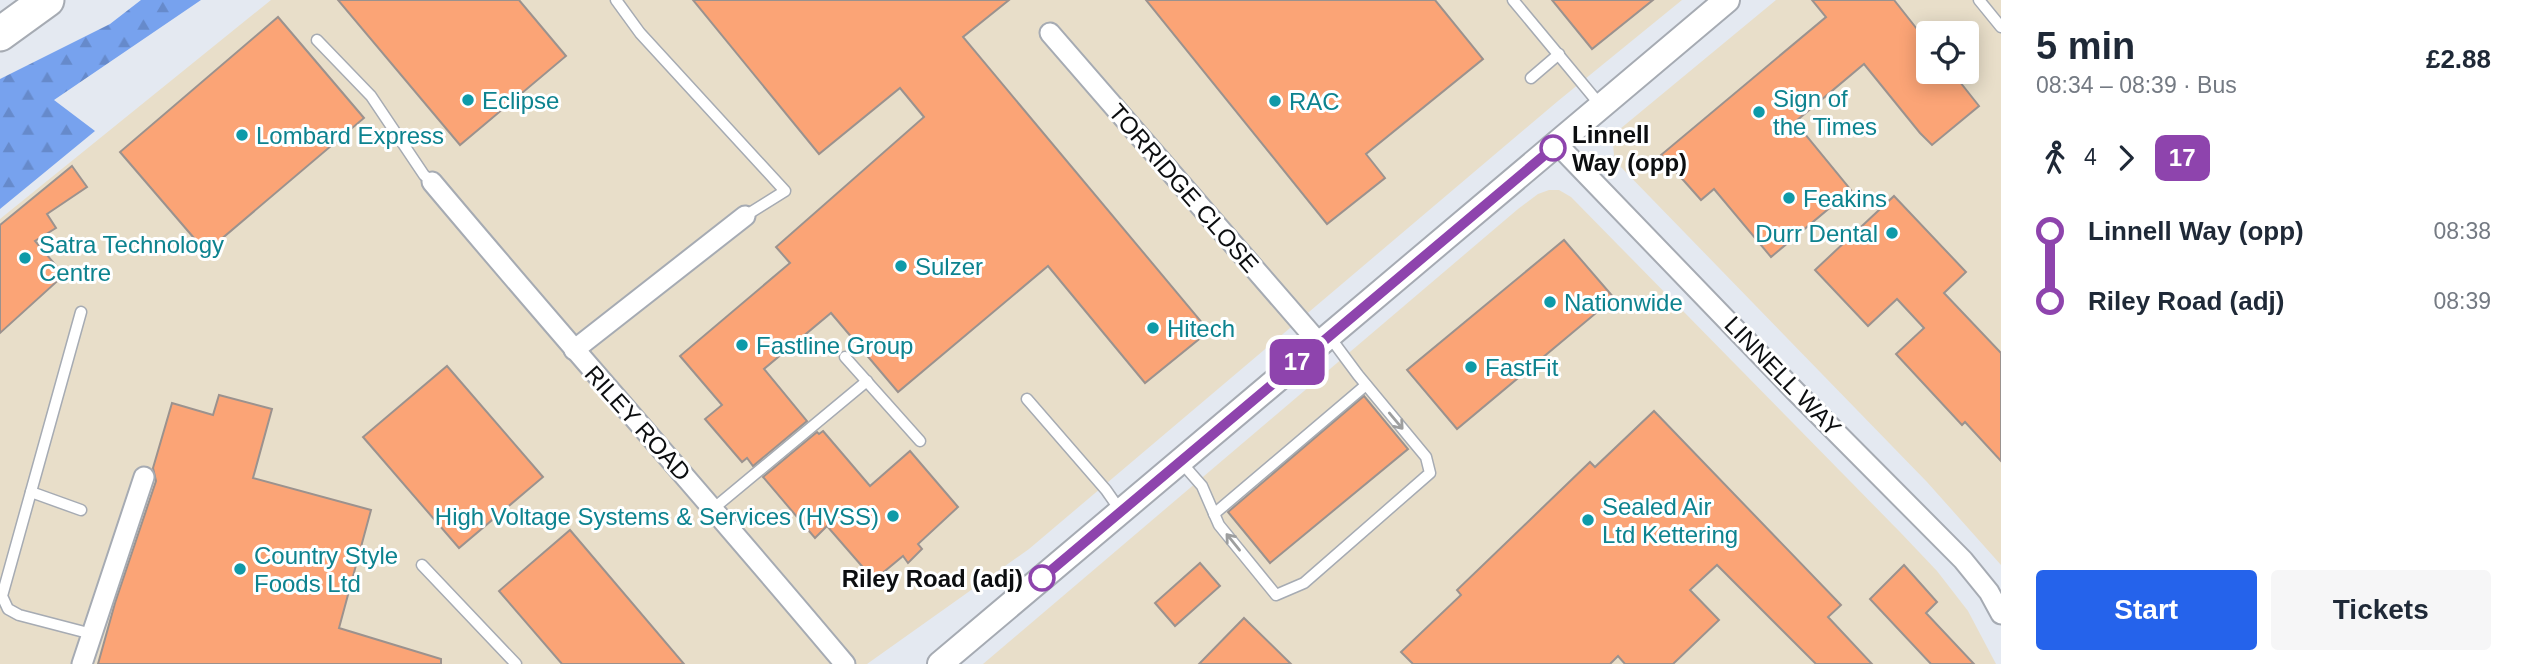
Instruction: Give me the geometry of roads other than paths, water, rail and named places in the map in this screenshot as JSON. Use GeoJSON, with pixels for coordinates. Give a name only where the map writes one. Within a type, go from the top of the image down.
{"type":"FeatureCollection","features":[{"type":"Feature","properties":{"kind":"highway"},"geometry":{"type":"LineString","coordinates":[[0,34],[47,0]]}},
{"type":"Feature","properties":{"kind":"street"},"geometry":{"type":"LineString","coordinates":[[940,664],[1727,0]]}},
{"type":"Feature","properties":{"kind":"street","name":"TORRIDGE CLOSE"},"geometry":{"type":"LineString","coordinates":[[1049,33],[1324,339]]}},
{"type":"Feature","properties":{"kind":"street","name":"LINNELL WAY"},"geometry":{"type":"LineString","coordinates":[[1557,144],[1796,392],[1963,560],[1989,592],[2001,614]]}},
{"type":"Feature","properties":{"kind":"street","name":"RILEY ROAD"},"geometry":{"type":"LineString","coordinates":[[432,182],[845,664]]}},
{"type":"Feature","properties":{"kind":"street"},"geometry":{"type":"LineString","coordinates":[[574,350],[745,216]]}},
{"type":"Feature","properties":{"kind":"street"},"geometry":{"type":"LineString","coordinates":[[82,664],[144,477]]}},
{"type":"Feature","properties":{"kind":"lane"},"geometry":{"type":"LineString","coordinates":[[616,0],[640,33],[785,191],[745,216]]}},
{"type":"Feature","properties":{"kind":"lane"},"geometry":{"type":"LineString","coordinates":[[1513,0],[1602,106]]}},
{"type":"Feature","properties":{"kind":"lane"},"geometry":{"type":"LineString","coordinates":[[1979,0],[2001,27]]}},
{"type":"Feature","properties":{"kind":"lane"},"geometry":{"type":"LineString","coordinates":[[317,40],[371,96],[424,175],[432,182]]}},
{"type":"Feature","properties":{"kind":"lane"},"geometry":{"type":"LineString","coordinates":[[1531,78],[1559,54]]}},
{"type":"Feature","properties":{"kind":"lane"},"geometry":{"type":"LineString","coordinates":[[81,312],[2,596],[8,608],[19,615],[92,634]]}},
{"type":"Feature","properties":{"kind":"lane"},"geometry":{"type":"LineString","coordinates":[[1180,461],[1202,486],[1219,525],[1276,595],[1304,583],[1430,473],[1426,457],[1324,339]]}},
{"type":"Feature","properties":{"kind":"lane"},"geometry":{"type":"LineString","coordinates":[[845,357],[920,441]]}},
{"type":"Feature","properties":{"kind":"lane"},"geometry":{"type":"LineString","coordinates":[[714,508],[867,381]]}},
{"type":"Feature","properties":{"kind":"lane"},"geometry":{"type":"LineString","coordinates":[[1214,514],[1366,385]]}},
{"type":"Feature","properties":{"kind":"lane"},"geometry":{"type":"LineString","coordinates":[[1027,400],[1121,511]]}},
{"type":"Feature","properties":{"kind":"lane"},"geometry":{"type":"LineString","coordinates":[[31,492],[81,510]]}},
{"type":"Feature","properties":{"kind":"lane"},"geometry":{"type":"LineString","coordinates":[[422,565],[516,664]]}},
{"type":"Feature","properties":{"kind":"place","name":"Eclipse"},"geometry":{"type":"Point","coordinates":[468,100]}},
{"type":"Feature","properties":{"kind":"place","name":"RAC"},"geometry":{"type":"Point","coordinates":[1275,101]}},
{"type":"Feature","properties":{"kind":"place","name":"Sign of the Times"},"geometry":{"type":"Point","coordinates":[1759,112]}},
{"type":"Feature","properties":{"kind":"place","name":"Lombard Express"},"geometry":{"type":"Point","coordinates":[242,135]}},
{"type":"Feature","properties":{"kind":"place","name":"Linnell Way (opp)"},"geometry":{"type":"Point","coordinates":[1553,148]}},
{"type":"Feature","properties":{"kind":"place","name":"Feakins"},"geometry":{"type":"Point","coordinates":[1789,198]}},
{"type":"Feature","properties":{"kind":"place","name":"Durr Dental"},"geometry":{"type":"Point","coordinates":[1892,233]}},
{"type":"Feature","properties":{"kind":"place","name":"Satra Technology Centre"},"geometry":{"type":"Point","coordinates":[25,258]}},
{"type":"Feature","properties":{"kind":"place","name":"Sulzer"},"geometry":{"type":"Point","coordinates":[901,266]}},
{"type":"Feature","properties":{"kind":"place","name":"Nationwide"},"geometry":{"type":"Point","coordinates":[1550,302]}},
{"type":"Feature","properties":{"kind":"place","name":"Hitech"},"geometry":{"type":"Point","coordinates":[1153,328]}},
{"type":"Feature","properties":{"kind":"place","name":"Fastline Group"},"geometry":{"type":"Point","coordinates":[742,345]}},
{"type":"Feature","properties":{"kind":"place","name":"FastFit"},"geometry":{"type":"Point","coordinates":[1471,367]}},
{"type":"Feature","properties":{"kind":"place","name":"High Voltage Systems & Services (HVSS)"},"geometry":{"type":"Point","coordinates":[893,516]}},
{"type":"Feature","properties":{"kind":"place","name":"Sealed Air Ltd Kettering"},"geometry":{"type":"Point","coordinates":[1588,520]}},
{"type":"Feature","properties":{"kind":"place","name":"Country Style Foods Ltd"},"geometry":{"type":"Point","coordinates":[240,569]}},
{"type":"Feature","properties":{"kind":"place","name":"Riley Road (adj)"},"geometry":{"type":"Point","coordinates":[1042,578]}}]}
